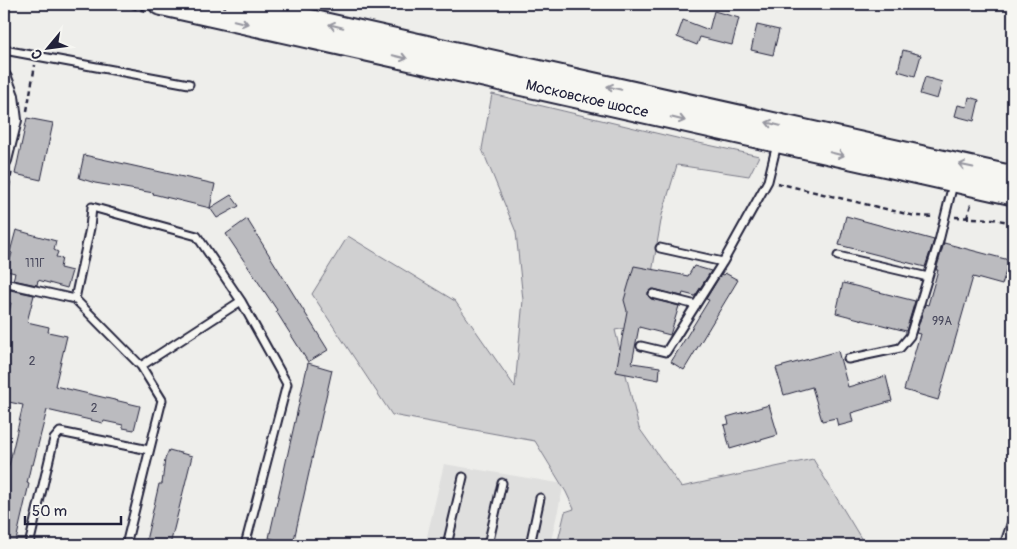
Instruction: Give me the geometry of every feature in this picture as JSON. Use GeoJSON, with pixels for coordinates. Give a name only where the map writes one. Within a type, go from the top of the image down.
{"type":"FeatureCollection","features":[{"type":"Feature","properties":{"kind":"main road","name":"Московское шоссе"},"geometry":{"type":"LineString","coordinates":[[160,4],[1013,194]]}},
{"type":"Feature","properties":{"kind":"main road","name":"Московское шоссе"},"geometry":{"type":"LineString","coordinates":[[236,4],[1013,177]]}},
{"type":"Feature","properties":{"kind":"street"},"geometry":{"type":"LineString","coordinates":[[4,78],[11,96],[14,120],[4,160]]}},
{"type":"Feature","properties":{"kind":"lane"},"geometry":{"type":"LineString","coordinates":[[4,50],[189,84]]}},
{"type":"Feature","properties":{"kind":"lane"},"geometry":{"type":"LineString","coordinates":[[641,346],[666,352],[723,262],[768,181],[777,141]]}},
{"type":"Feature","properties":{"kind":"lane"},"geometry":{"type":"LineString","coordinates":[[848,359],[900,348],[910,336],[946,217],[954,181]]}},
{"type":"Feature","properties":{"kind":"lane"},"geometry":{"type":"LineString","coordinates":[[75,299],[90,228],[92,207],[197,236],[241,301],[287,384],[245,545]]}},
{"type":"Feature","properties":{"kind":"lane"},"geometry":{"type":"LineString","coordinates":[[660,248],[723,262]]}},
{"type":"Feature","properties":{"kind":"lane"},"geometry":{"type":"LineString","coordinates":[[838,256],[928,277]]}},
{"type":"Feature","properties":{"kind":"lane"},"geometry":{"type":"LineString","coordinates":[[4,283],[75,299],[141,366],[162,400],[126,545]]}},
{"type":"Feature","properties":{"kind":"lane"},"geometry":{"type":"LineString","coordinates":[[654,294],[696,305]]}},
{"type":"Feature","properties":{"kind":"lane"},"geometry":{"type":"LineString","coordinates":[[141,366],[241,301]]}},
{"type":"Feature","properties":{"kind":"lane"},"geometry":{"type":"LineString","coordinates":[[29,545],[54,439],[60,432],[149,450]]}},
{"type":"Feature","properties":{"kind":"lane"},"geometry":{"type":"LineString","coordinates":[[446,545],[463,477]]}},
{"type":"Feature","properties":{"kind":"lane"},"geometry":{"type":"LineString","coordinates":[[488,545],[502,483]]}},
{"type":"Feature","properties":{"kind":"lane"},"geometry":{"type":"LineString","coordinates":[[530,545],[540,498]]}},
{"type":"Feature","properties":{"kind":"lane"},"geometry":{"type":"LineString","coordinates":[[1004,545],[1013,519]]}},
{"type":"Feature","properties":{"kind":"path"},"geometry":{"type":"LineString","coordinates":[[768,181],[915,216],[993,219],[1013,223]]}},
{"type":"Feature","properties":{"kind":"shaded area"},"geometry":{"type":"Polygon","coordinates":[[[492,94],[759,156],[749,176],[677,165],[662,215],[643,325],[615,330],[639,428],[681,487],[813,459],[865,545],[557,545],[565,512],[574,509],[566,492],[535,441],[392,415],[312,294],[348,236],[455,301],[515,387],[523,300],[516,232],[482,149],[492,94]]]}},
{"type":"Feature","properties":{"kind":"shaded area"},"geometry":{"type":"Polygon","coordinates":[[[444,464],[564,484],[550,545],[425,545],[444,464]]]}},
{"type":"Feature","properties":{"kind":"building"},"geometry":{"type":"Polygon","coordinates":[[[714,11],[739,18],[732,45],[700,37],[697,45],[677,37],[683,20],[709,30],[714,11]]]}},
{"type":"Feature","properties":{"kind":"building"},"geometry":{"type":"Polygon","coordinates":[[[757,25],[779,30],[773,55],[751,50],[757,25]]]}},
{"type":"Feature","properties":{"kind":"building"},"geometry":{"type":"Polygon","coordinates":[[[903,50],[921,55],[915,76],[898,71],[903,50]]]}},
{"type":"Feature","properties":{"kind":"building"},"geometry":{"type":"Polygon","coordinates":[[[925,77],[942,82],[937,99],[920,94],[925,77]]]}},
{"type":"Feature","properties":{"kind":"building"},"geometry":{"type":"Polygon","coordinates":[[[969,97],[979,100],[974,121],[955,116],[958,105],[967,107],[969,97]]]}},
{"type":"Feature","properties":{"kind":"building"},"geometry":{"type":"Polygon","coordinates":[[[27,118],[53,123],[41,180],[15,174],[27,118]]]}},
{"type":"Feature","properties":{"kind":"building"},"geometry":{"type":"Polygon","coordinates":[[[84,155],[215,184],[210,208],[154,193],[95,183],[79,178],[84,155]]]}},
{"type":"Feature","properties":{"kind":"building"},"geometry":{"type":"Polygon","coordinates":[[[231,195],[239,206],[217,218],[210,208],[231,195]]]}},
{"type":"Feature","properties":{"kind":"building"},"geometry":{"type":"Polygon","coordinates":[[[846,216],[934,240],[925,267],[839,245],[846,216]]]}},
{"type":"Feature","properties":{"kind":"building"},"geometry":{"type":"Polygon","coordinates":[[[247,219],[328,350],[308,362],[277,310],[226,234],[247,219]]]}},
{"type":"Feature","properties":{"kind":"building"},"geometry":{"type":"Polygon","coordinates":[[[16,230],[56,241],[54,250],[58,252],[56,257],[62,258],[60,268],[72,271],[67,288],[38,280],[37,285],[13,280],[15,273],[7,271],[16,230]]]}},
{"type":"Feature","properties":{"kind":"building"},"geometry":{"type":"Polygon","coordinates":[[[944,243],[1009,260],[1002,285],[973,277],[938,400],[904,390],[920,334],[916,333],[925,304],[928,305],[944,243]]]}},
{"type":"Feature","properties":{"kind":"building"},"geometry":{"type":"Polygon","coordinates":[[[634,266],[688,276],[694,266],[711,271],[695,296],[683,293],[682,296],[654,289],[648,292],[648,296],[651,299],[679,306],[670,335],[639,327],[632,363],[660,367],[659,380],[616,372],[627,311],[624,300],[634,266]]]}},
{"type":"Feature","properties":{"kind":"building"},"geometry":{"type":"Polygon","coordinates":[[[725,273],[738,280],[684,370],[671,362],[709,300],[706,299],[721,274],[725,273]]]}},
{"type":"Feature","properties":{"kind":"building"},"geometry":{"type":"Polygon","coordinates":[[[843,283],[915,301],[906,331],[836,313],[843,283]]]}},
{"type":"Feature","properties":{"kind":"building"},"geometry":{"type":"Polygon","coordinates":[[[10,290],[34,295],[27,322],[49,327],[48,332],[67,336],[55,386],[140,406],[134,430],[123,428],[123,425],[104,421],[103,423],[47,410],[33,465],[31,465],[27,483],[29,484],[15,545],[4,545],[4,487],[23,405],[4,401],[4,334],[11,303],[7,302],[10,290]]]}},
{"type":"Feature","properties":{"kind":"building"},"geometry":{"type":"Polygon","coordinates":[[[838,351],[848,387],[886,376],[892,401],[851,413],[853,422],[838,426],[836,418],[822,421],[812,387],[784,395],[776,368],[838,351]]]}},
{"type":"Feature","properties":{"kind":"building"},"geometry":{"type":"Polygon","coordinates":[[[308,363],[332,370],[293,544],[269,538],[308,363]]]}},
{"type":"Feature","properties":{"kind":"building"},"geometry":{"type":"Polygon","coordinates":[[[769,405],[778,435],[730,449],[724,425],[729,424],[727,417],[769,405]]]}},
{"type":"Feature","properties":{"kind":"building"},"geometry":{"type":"Polygon","coordinates":[[[169,450],[192,456],[170,545],[145,545],[159,484],[162,484],[165,459],[169,450]]]}}]}
